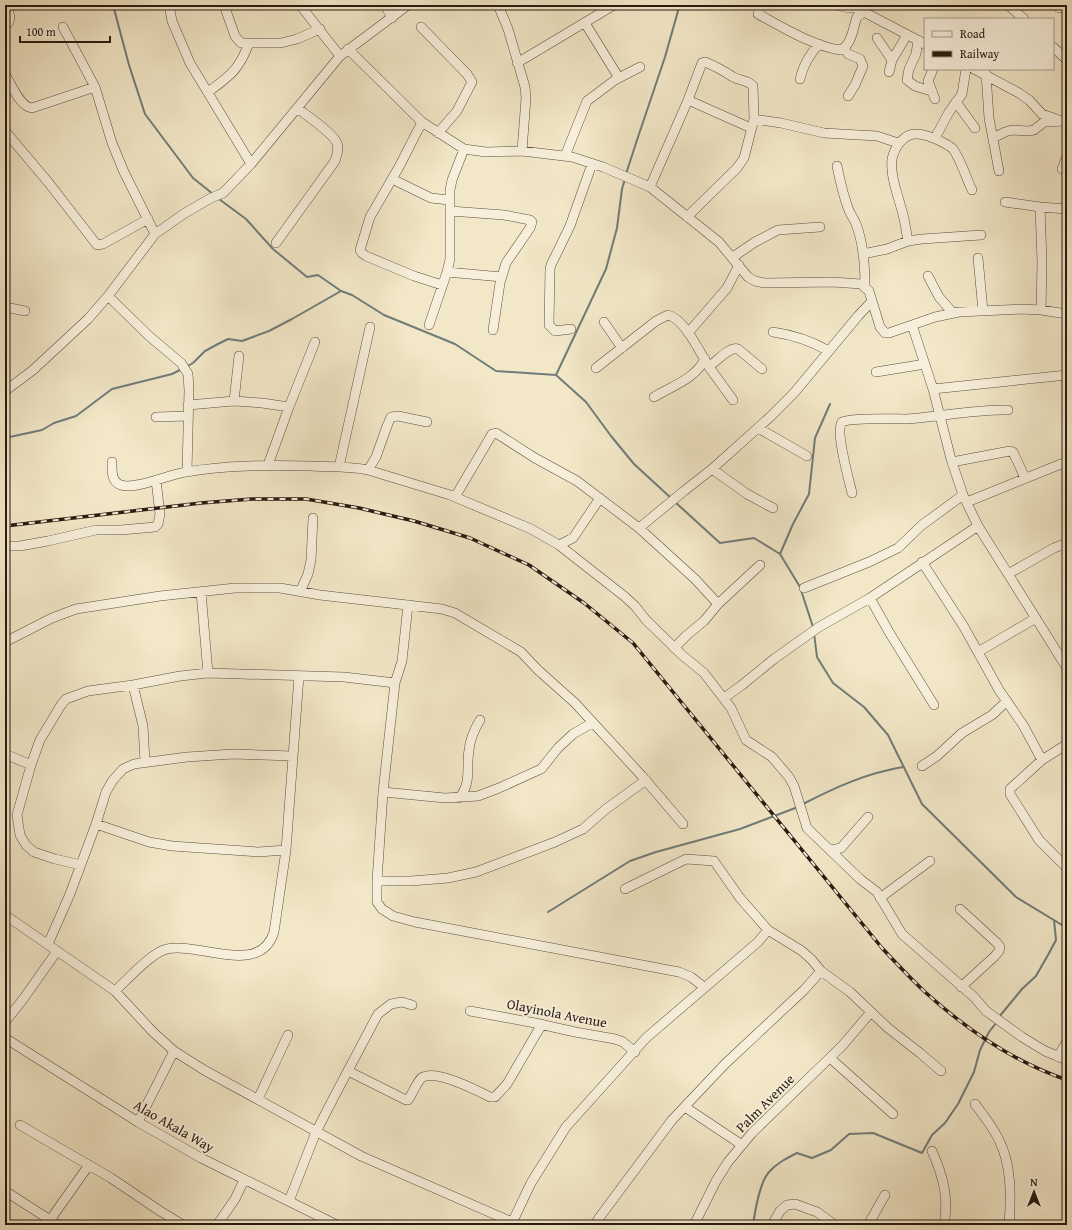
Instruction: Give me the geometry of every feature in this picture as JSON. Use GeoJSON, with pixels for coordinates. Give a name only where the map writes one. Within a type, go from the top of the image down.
{"type":"FeatureCollection","features":[{"type":"Feature","properties":{"kind":"street"},"geometry":{"type":"LineString","coordinates":[[5,26],[9,22],[10,17],[7,5]]}},
{"type":"Feature","properties":{"kind":"street"},"geometry":{"type":"LineString","coordinates":[[169,5],[172,21],[190,63],[251,164]]}},
{"type":"Feature","properties":{"kind":"street"},"geometry":{"type":"LineString","coordinates":[[224,5],[235,36],[241,43],[281,43],[320,29]]}},
{"type":"Feature","properties":{"kind":"street"},"geometry":{"type":"LineString","coordinates":[[300,5],[340,56]]}},
{"type":"Feature","properties":{"kind":"street"},"geometry":{"type":"LineString","coordinates":[[385,5],[392,18]]}},
{"type":"Feature","properties":{"kind":"street"},"geometry":{"type":"LineString","coordinates":[[5,391],[33,370],[88,319],[108,296],[155,234],[185,212],[223,193],[251,164],[296,108],[348,48],[392,18],[408,5]]}},
{"type":"Feature","properties":{"kind":"street"},"geometry":{"type":"LineString","coordinates":[[498,5],[508,29],[525,87],[526,98],[522,151]]}},
{"type":"Feature","properties":{"kind":"street"},"geometry":{"type":"LineString","coordinates":[[517,63],[614,5]]}},
{"type":"Feature","properties":{"kind":"street"},"geometry":{"type":"LineString","coordinates":[[761,5],[758,14],[782,27],[820,44],[840,50],[844,48],[850,39],[857,17],[866,8]]}},
{"type":"Feature","properties":{"kind":"street"},"geometry":{"type":"LineString","coordinates":[[836,5],[849,8],[866,8],[907,35],[922,42],[909,69],[906,80],[933,95],[928,81],[933,70]]}},
{"type":"Feature","properties":{"kind":"street"},"geometry":{"type":"LineString","coordinates":[[1008,5],[1023,18]]}},
{"type":"Feature","properties":{"kind":"street"},"geometry":{"type":"LineString","coordinates":[[585,23],[619,78]]}},
{"type":"Feature","properties":{"kind":"street"},"geometry":{"type":"LineString","coordinates":[[63,27],[95,87],[114,150],[155,234]]}},
{"type":"Feature","properties":{"kind":"street"},"geometry":{"type":"LineString","coordinates":[[421,27],[467,74],[472,82],[457,111],[438,133]]}},
{"type":"Feature","properties":{"kind":"street"},"geometry":{"type":"LineString","coordinates":[[889,72],[892,60],[907,35]]}},
{"type":"Feature","properties":{"kind":"street"},"geometry":{"type":"LineString","coordinates":[[877,38],[892,60]]}},
{"type":"Feature","properties":{"kind":"street"},"geometry":{"type":"LineString","coordinates":[[208,92],[235,70],[243,58],[249,43]]}},
{"type":"Feature","properties":{"kind":"street"},"geometry":{"type":"LineString","coordinates":[[800,79],[802,69],[813,51],[820,44]]}},
{"type":"Feature","properties":{"kind":"street"},"geometry":{"type":"LineString","coordinates":[[1054,47],[1067,60]]}},
{"type":"Feature","properties":{"kind":"street"},"geometry":{"type":"LineString","coordinates":[[348,48],[422,122],[464,149],[486,152],[522,151],[572,157],[603,167],[650,187],[719,242],[733,257],[748,277],[765,283],[861,284],[869,291],[880,327],[885,333],[912,326],[938,316],[953,314],[1021,309],[1067,314]]}},
{"type":"Feature","properties":{"kind":"street"},"geometry":{"type":"LineString","coordinates":[[844,48],[848,54],[860,59],[863,64],[862,70],[855,85],[848,96]]}},
{"type":"Feature","properties":{"kind":"street"},"geometry":{"type":"LineString","coordinates":[[650,187],[688,100],[702,63],[704,62],[728,72],[734,77],[748,81],[753,86],[754,119],[744,158],[737,168],[687,217]]}},
{"type":"Feature","properties":{"kind":"street"},"geometry":{"type":"LineString","coordinates":[[564,156],[587,101],[619,78],[640,66]]}},
{"type":"Feature","properties":{"kind":"street"},"geometry":{"type":"LineString","coordinates":[[935,138],[949,112],[964,90],[966,70]]}},
{"type":"Feature","properties":{"kind":"street"},"geometry":{"type":"LineString","coordinates":[[976,70],[1019,93],[1029,100],[1042,114],[1064,122]]}},
{"type":"Feature","properties":{"kind":"street"},"geometry":{"type":"LineString","coordinates":[[5,74],[23,103],[29,108],[95,87]]}},
{"type":"Feature","properties":{"kind":"street"},"geometry":{"type":"LineString","coordinates":[[986,74],[989,118],[999,171]]}},
{"type":"Feature","properties":{"kind":"street"},"geometry":{"type":"LineString","coordinates":[[688,100],[752,128]]}},
{"type":"Feature","properties":{"kind":"street"},"geometry":{"type":"LineString","coordinates":[[956,102],[975,128]]}},
{"type":"Feature","properties":{"kind":"street"},"geometry":{"type":"LineString","coordinates":[[276,243],[335,161],[338,152],[338,144],[334,137],[296,108]]}},
{"type":"Feature","properties":{"kind":"street"},"geometry":{"type":"LineString","coordinates":[[754,119],[824,132],[877,136],[898,143]]}},
{"type":"Feature","properties":{"kind":"street"},"geometry":{"type":"LineString","coordinates":[[422,122],[370,217],[360,250],[366,256],[414,276],[442,285]]}},
{"type":"Feature","properties":{"kind":"street"},"geometry":{"type":"LineString","coordinates":[[993,138],[1012,130],[1034,130],[1044,122],[1064,122]]}},
{"type":"Feature","properties":{"kind":"street"},"geometry":{"type":"LineString","coordinates":[[5,131],[48,182],[97,245],[103,244],[148,219]]}},
{"type":"Feature","properties":{"kind":"street"},"geometry":{"type":"LineString","coordinates":[[908,241],[896,192],[892,166],[893,157],[898,143],[914,134],[935,138],[952,148],[972,190]]}},
{"type":"Feature","properties":{"kind":"street"},"geometry":{"type":"LineString","coordinates":[[429,325],[450,259],[449,200],[452,180],[464,149]]}},
{"type":"Feature","properties":{"kind":"street"},"geometry":{"type":"LineString","coordinates":[[1062,169],[1067,156]]}},
{"type":"Feature","properties":{"kind":"street"},"geometry":{"type":"LineString","coordinates":[[571,329],[555,331],[549,326],[548,305],[550,269],[551,264],[570,226],[592,164]]}},
{"type":"Feature","properties":{"kind":"street"},"geometry":{"type":"LineString","coordinates":[[837,166],[841,188],[848,210],[856,225],[863,254],[865,265],[865,288]]}},
{"type":"Feature","properties":{"kind":"street"},"geometry":{"type":"LineString","coordinates":[[392,179],[431,198],[449,200]]}},
{"type":"Feature","properties":{"kind":"street"},"geometry":{"type":"LineString","coordinates":[[1005,202],[1067,209]]}},
{"type":"Feature","properties":{"kind":"street"},"geometry":{"type":"LineString","coordinates":[[1040,207],[1042,262],[1041,310]]}},
{"type":"Feature","properties":{"kind":"street"},"geometry":{"type":"LineString","coordinates":[[450,211],[504,216],[530,220],[532,222],[530,228],[506,263],[502,277],[493,330]]}},
{"type":"Feature","properties":{"kind":"street"},"geometry":{"type":"LineString","coordinates":[[733,257],[755,242],[778,230],[820,227]]}},
{"type":"Feature","properties":{"kind":"street"},"geometry":{"type":"LineString","coordinates":[[863,254],[887,249],[908,241],[922,238],[981,235]]}},
{"type":"Feature","properties":{"kind":"street"},"geometry":{"type":"LineString","coordinates":[[978,258],[983,311]]}},
{"type":"Feature","properties":{"kind":"street"},"geometry":{"type":"LineString","coordinates":[[688,333],[727,288],[739,265]]}},
{"type":"Feature","properties":{"kind":"street"},"geometry":{"type":"LineString","coordinates":[[447,272],[502,277]]}},
{"type":"Feature","properties":{"kind":"street"},"geometry":{"type":"LineString","coordinates":[[928,276],[939,298],[953,314]]}},
{"type":"Feature","properties":{"kind":"street"},"geometry":{"type":"LineString","coordinates":[[108,296],[149,336],[183,366],[188,374],[187,472]]}},
{"type":"Feature","properties":{"kind":"street"},"geometry":{"type":"LineString","coordinates":[[938,316],[939,298]]}},
{"type":"Feature","properties":{"kind":"street"},"geometry":{"type":"LineString","coordinates":[[639,528],[712,469],[794,394],[872,301]]}},
{"type":"Feature","properties":{"kind":"street"},"geometry":{"type":"LineString","coordinates":[[5,307],[25,311]]}},
{"type":"Feature","properties":{"kind":"street"},"geometry":{"type":"LineString","coordinates":[[596,368],[656,321],[668,315],[677,319],[688,333],[733,400]]}},
{"type":"Feature","properties":{"kind":"street"},"geometry":{"type":"LineString","coordinates":[[604,322],[622,348]]}},
{"type":"Feature","properties":{"kind":"street"},"geometry":{"type":"LineString","coordinates":[[912,326],[933,389],[952,462],[965,499],[978,526],[1067,668]]}},
{"type":"Feature","properties":{"kind":"street"},"geometry":{"type":"LineString","coordinates":[[339,467],[370,327]]}},
{"type":"Feature","properties":{"kind":"street"},"geometry":{"type":"LineString","coordinates":[[774,332],[795,336],[806,340],[829,352]]}},
{"type":"Feature","properties":{"kind":"street"},"geometry":{"type":"LineString","coordinates":[[268,465],[315,342]]}},
{"type":"Feature","properties":{"kind":"street"},"geometry":{"type":"LineString","coordinates":[[654,397],[692,376],[707,362],[719,359],[732,348],[738,349],[762,369]]}},
{"type":"Feature","properties":{"kind":"street"},"geometry":{"type":"LineString","coordinates":[[234,401],[239,356]]}},
{"type":"Feature","properties":{"kind":"street"},"geometry":{"type":"LineString","coordinates":[[876,372],[925,364]]}},
{"type":"Feature","properties":{"kind":"street"},"geometry":{"type":"LineString","coordinates":[[933,389],[1067,375]]}},
{"type":"Feature","properties":{"kind":"street"},"geometry":{"type":"LineString","coordinates":[[188,405],[234,401],[289,407]]}},
{"type":"Feature","properties":{"kind":"street"},"geometry":{"type":"LineString","coordinates":[[852,493],[839,436],[840,425],[842,422],[852,420],[907,419],[974,410],[1008,410]]}},
{"type":"Feature","properties":{"kind":"street"},"geometry":{"type":"LineString","coordinates":[[156,416],[188,416]]}},
{"type":"Feature","properties":{"kind":"street"},"geometry":{"type":"LineString","coordinates":[[368,470],[376,457],[391,417],[398,416],[427,422]]}},
{"type":"Feature","properties":{"kind":"street"},"geometry":{"type":"LineString","coordinates":[[758,428],[807,456]]}},
{"type":"Feature","properties":{"kind":"street"},"geometry":{"type":"LineString","coordinates":[[454,497],[492,434],[496,433],[535,458],[577,481],[639,528],[695,579],[718,604]]}},
{"type":"Feature","properties":{"kind":"street"},"geometry":{"type":"LineString","coordinates":[[952,462],[1013,452],[1025,478]]}},
{"type":"Feature","properties":{"kind":"street"},"geometry":{"type":"LineString","coordinates":[[112,462],[112,475],[121,485],[147,483],[187,472],[232,467],[268,465],[339,467],[368,470],[454,497],[531,529],[559,545],[624,596],[674,648],[701,669],[731,708],[746,740],[772,758],[789,776],[794,786],[807,828],[880,898],[902,934],[974,997],[986,1011],[1022,1037],[1045,1051],[1063,1058],[1067,1041]]}},
{"type":"Feature","properties":{"kind":"street"},"geometry":{"type":"LineString","coordinates":[[804,588],[864,564],[898,548],[922,525],[965,499],[1067,463]]}},
{"type":"Feature","properties":{"kind":"street"},"geometry":{"type":"LineString","coordinates":[[712,469],[747,494],[773,508]]}},
{"type":"Feature","properties":{"kind":"street"},"geometry":{"type":"LineString","coordinates":[[5,546],[20,546],[96,530],[121,530],[155,527],[158,524],[160,514],[156,480]]}},
{"type":"Feature","properties":{"kind":"street"},"geometry":{"type":"LineString","coordinates":[[559,545],[573,538],[600,498]]}},
{"type":"Feature","properties":{"kind":"street"},"geometry":{"type":"LineString","coordinates":[[300,592],[308,574],[311,560],[313,518]]}},
{"type":"Feature","properties":{"kind":"street"},"geometry":{"type":"LineString","coordinates":[[724,698],[774,659],[819,627],[870,598],[978,526]]}},
{"type":"Feature","properties":{"kind":"street"},"geometry":{"type":"LineString","coordinates":[[1008,574],[1054,548],[1066,545]]}},
{"type":"Feature","properties":{"kind":"street"},"geometry":{"type":"LineString","coordinates":[[922,562],[964,627],[999,690],[1023,725],[1042,760]]}},
{"type":"Feature","properties":{"kind":"street"},"geometry":{"type":"LineString","coordinates":[[674,648],[704,621],[718,604],[760,565]]}},
{"type":"Feature","properties":{"kind":"street"},"geometry":{"type":"LineString","coordinates":[[5,642],[52,618],[76,609],[160,596],[235,588],[280,588],[320,595],[442,609],[455,613],[521,652],[575,703],[646,780],[683,824]]}},
{"type":"Feature","properties":{"kind":"street"},"geometry":{"type":"LineString","coordinates":[[201,592],[208,673]]}},
{"type":"Feature","properties":{"kind":"street"},"geometry":{"type":"LineString","coordinates":[[870,598],[934,705]]}},
{"type":"Feature","properties":{"kind":"street"},"geometry":{"type":"LineString","coordinates":[[408,605],[402,662],[395,683],[383,792],[377,881],[377,902],[382,909],[393,916],[415,922],[680,972],[691,977],[704,987]]}},
{"type":"Feature","properties":{"kind":"street"},"geometry":{"type":"LineString","coordinates":[[978,652],[1036,618]]}},
{"type":"Feature","properties":{"kind":"street"},"geometry":{"type":"LineString","coordinates":[[81,865],[34,852],[26,845],[20,835],[17,816],[31,765],[40,740],[66,699],[88,691],[208,673],[344,677],[395,683]]}},
{"type":"Feature","properties":{"kind":"street"},"geometry":{"type":"LineString","coordinates":[[115,991],[152,957],[166,950],[183,948],[235,956],[249,955],[266,948],[271,942],[274,932],[286,850],[299,676]]}},
{"type":"Feature","properties":{"kind":"street"},"geometry":{"type":"LineString","coordinates":[[133,685],[143,726],[145,762]]}},
{"type":"Feature","properties":{"kind":"street"},"geometry":{"type":"LineString","coordinates":[[922,766],[937,756],[962,733],[992,715],[1007,701]]}},
{"type":"Feature","properties":{"kind":"street"},"geometry":{"type":"LineString","coordinates":[[459,798],[466,788],[471,738],[480,720]]}},
{"type":"Feature","properties":{"kind":"street"},"geometry":{"type":"LineString","coordinates":[[383,792],[426,797],[459,798],[478,796],[492,791],[540,768],[573,734],[592,722]]}},
{"type":"Feature","properties":{"kind":"street"},"geometry":{"type":"LineString","coordinates":[[1067,744],[1042,760],[1010,789],[1010,794],[1039,840],[1067,868]]}},
{"type":"Feature","properties":{"kind":"street"},"geometry":{"type":"LineString","coordinates":[[5,754],[31,765]]}},
{"type":"Feature","properties":{"kind":"street"},"geometry":{"type":"LineString","coordinates":[[48,944],[70,894],[96,824],[106,792],[112,780],[122,769],[134,764],[145,762],[233,754],[293,756]]}},
{"type":"Feature","properties":{"kind":"street"},"geometry":{"type":"LineString","coordinates":[[377,881],[411,881],[448,878],[476,872],[555,842],[583,829],[606,809],[646,780]]}},
{"type":"Feature","properties":{"kind":"street"},"geometry":{"type":"LineString","coordinates":[[831,850],[841,848],[868,817]]}},
{"type":"Feature","properties":{"kind":"street"},"geometry":{"type":"LineString","coordinates":[[96,824],[149,842],[172,846],[258,852],[286,850]]}},
{"type":"Feature","properties":{"kind":"street"},"geometry":{"type":"LineString","coordinates":[[625,889],[686,859],[714,861],[740,898],[768,930],[802,951],[821,971],[843,985],[871,1012],[940,1071]]}},
{"type":"Feature","properties":{"kind":"street"},"geometry":{"type":"LineString","coordinates":[[880,898],[930,861]]}},
{"type":"Feature","properties":{"kind":"street"},"geometry":{"type":"LineString","coordinates":[[960,909],[998,943],[1000,947],[995,956],[961,987]]}},
{"type":"Feature","properties":{"kind":"street"},"geometry":{"type":"LineString","coordinates":[[5,915],[115,991],[153,1032],[174,1051],[204,1070],[361,1156],[511,1223],[531,1183],[566,1127],[646,1038],[758,942],[768,930]]}},
{"type":"Feature","properties":{"kind":"street"},"geometry":{"type":"LineString","coordinates":[[5,1022],[57,951]]}},
{"type":"Feature","properties":{"kind":"street"},"geometry":{"type":"LineString","coordinates":[[595,1225],[672,1120],[725,1064],[804,990],[821,971]]}},
{"type":"Feature","properties":{"kind":"street"},"geometry":{"type":"LineString","coordinates":[[290,1201],[316,1132],[380,1012],[391,1004],[397,1002],[412,1005]]}},
{"type":"Feature","properties":{"kind":"street","name":"Olayinola Avenue"},"geometry":{"type":"LineString","coordinates":[[470,1011],[615,1039],[623,1042],[635,1052]]}},
{"type":"Feature","properties":{"kind":"street","name":"Palm Avenue"},"geometry":{"type":"LineString","coordinates":[[694,1225],[716,1181],[742,1145],[752,1133],[830,1058],[871,1012]]}},
{"type":"Feature","properties":{"kind":"street"},"geometry":{"type":"LineString","coordinates":[[348,1071],[404,1100],[408,1100],[421,1079],[426,1076],[452,1079],[490,1097],[495,1097],[507,1084],[542,1024]]}},
{"type":"Feature","properties":{"kind":"street"},"geometry":{"type":"LineString","coordinates":[[258,1099],[288,1035]]}},
{"type":"Feature","properties":{"kind":"street","name":"Alao Akala Way"},"geometry":{"type":"LineString","coordinates":[[5,1038],[138,1122],[200,1158],[337,1225]]}},
{"type":"Feature","properties":{"kind":"street"},"geometry":{"type":"LineString","coordinates":[[138,1122],[174,1051]]}},
{"type":"Feature","properties":{"kind":"street"},"geometry":{"type":"LineString","coordinates":[[830,1058],[893,1114]]}},
{"type":"Feature","properties":{"kind":"street"},"geometry":{"type":"LineString","coordinates":[[975,1104],[996,1135],[1006,1160],[1010,1187],[1009,1225]]}},
{"type":"Feature","properties":{"kind":"street"},"geometry":{"type":"LineString","coordinates":[[685,1107],[742,1145]]}},
{"type":"Feature","properties":{"kind":"street"},"geometry":{"type":"LineString","coordinates":[[20,1125],[111,1178],[183,1225]]}},
{"type":"Feature","properties":{"kind":"street"},"geometry":{"type":"LineString","coordinates":[[932,1151],[946,1192],[946,1214],[944,1225]]}},
{"type":"Feature","properties":{"kind":"street"},"geometry":{"type":"LineString","coordinates":[[5,1191],[54,1223],[88,1165]]}},
{"type":"Feature","properties":{"kind":"street"},"geometry":{"type":"LineString","coordinates":[[217,1225],[235,1199],[244,1180]]}},
{"type":"Feature","properties":{"kind":"street"},"geometry":{"type":"LineString","coordinates":[[868,1225],[885,1195]]}},
{"type":"Feature","properties":{"kind":"street"},"geometry":{"type":"LineString","coordinates":[[772,1225],[780,1211],[787,1205],[795,1204],[817,1212],[835,1225]]}},
{"type":"Feature","properties":{"kind":"waterway"},"geometry":{"type":"LineString","coordinates":[[113,5],[129,65],[145,114],[193,178],[213,194]]}},
{"type":"Feature","properties":{"kind":"waterway"},"geometry":{"type":"LineString","coordinates":[[626,174],[665,57],[678,11],[682,5]]}},
{"type":"Feature","properties":{"kind":"waterway"},"geometry":{"type":"LineString","coordinates":[[556,375],[606,269],[617,228],[622,189],[625,179]]}},
{"type":"Feature","properties":{"kind":"waterway"},"geometry":{"type":"LineString","coordinates":[[219,199],[246,219],[273,249],[307,277],[318,275],[341,291],[352,295],[384,315],[455,344],[496,371],[556,375],[586,402],[634,464],[671,498]]}},
{"type":"Feature","properties":{"kind":"waterway"},"geometry":{"type":"LineString","coordinates":[[186,367],[193,363],[205,351],[228,339],[242,341],[269,331],[341,291]]}},
{"type":"Feature","properties":{"kind":"waterway"},"geometry":{"type":"LineString","coordinates":[[5,438],[42,430],[54,423],[76,416],[112,389],[172,374],[182,369]]}},
{"type":"Feature","properties":{"kind":"waterway"},"geometry":{"type":"LineString","coordinates":[[780,554],[793,524],[809,494],[815,438],[830,404]]}},
{"type":"Feature","properties":{"kind":"waterway"},"geometry":{"type":"LineString","coordinates":[[675,502],[720,543],[754,538],[780,554],[800,587],[813,627]]}},
{"type":"Feature","properties":{"kind":"waterway"},"geometry":{"type":"LineString","coordinates":[[814,633],[817,657],[833,683],[864,707],[888,735],[922,804],[1016,897],[1067,928]]}},
{"type":"Feature","properties":{"kind":"waterway"},"geometry":{"type":"LineString","coordinates":[[803,804],[852,781],[903,767]]}},
{"type":"Feature","properties":{"kind":"waterway"},"geometry":{"type":"LineString","coordinates":[[548,912],[630,861],[656,852],[740,829],[798,807]]}},
{"type":"Feature","properties":{"kind":"waterway"},"geometry":{"type":"LineString","coordinates":[[999,1017],[1022,989],[1036,976],[1048,955],[1056,940],[1054,920]]}},
{"type":"Feature","properties":{"kind":"waterway"},"geometry":{"type":"LineString","coordinates":[[753,1225],[758,1197],[769,1172],[779,1163],[797,1153],[812,1158],[831,1150],[849,1134],[873,1133],[922,1153],[932,1135],[945,1123],[958,1104],[974,1072],[980,1050],[989,1032],[996,1023]]}},
{"type":"Feature","properties":{"kind":"railway"},"geometry":{"type":"LineString","coordinates":[[5,526],[201,503],[252,499],[306,499],[359,508],[414,521],[470,538],[529,565],[584,603],[633,643],[882,948],[919,987],[957,1019],[992,1043],[1028,1064],[1067,1080]]}}]}
